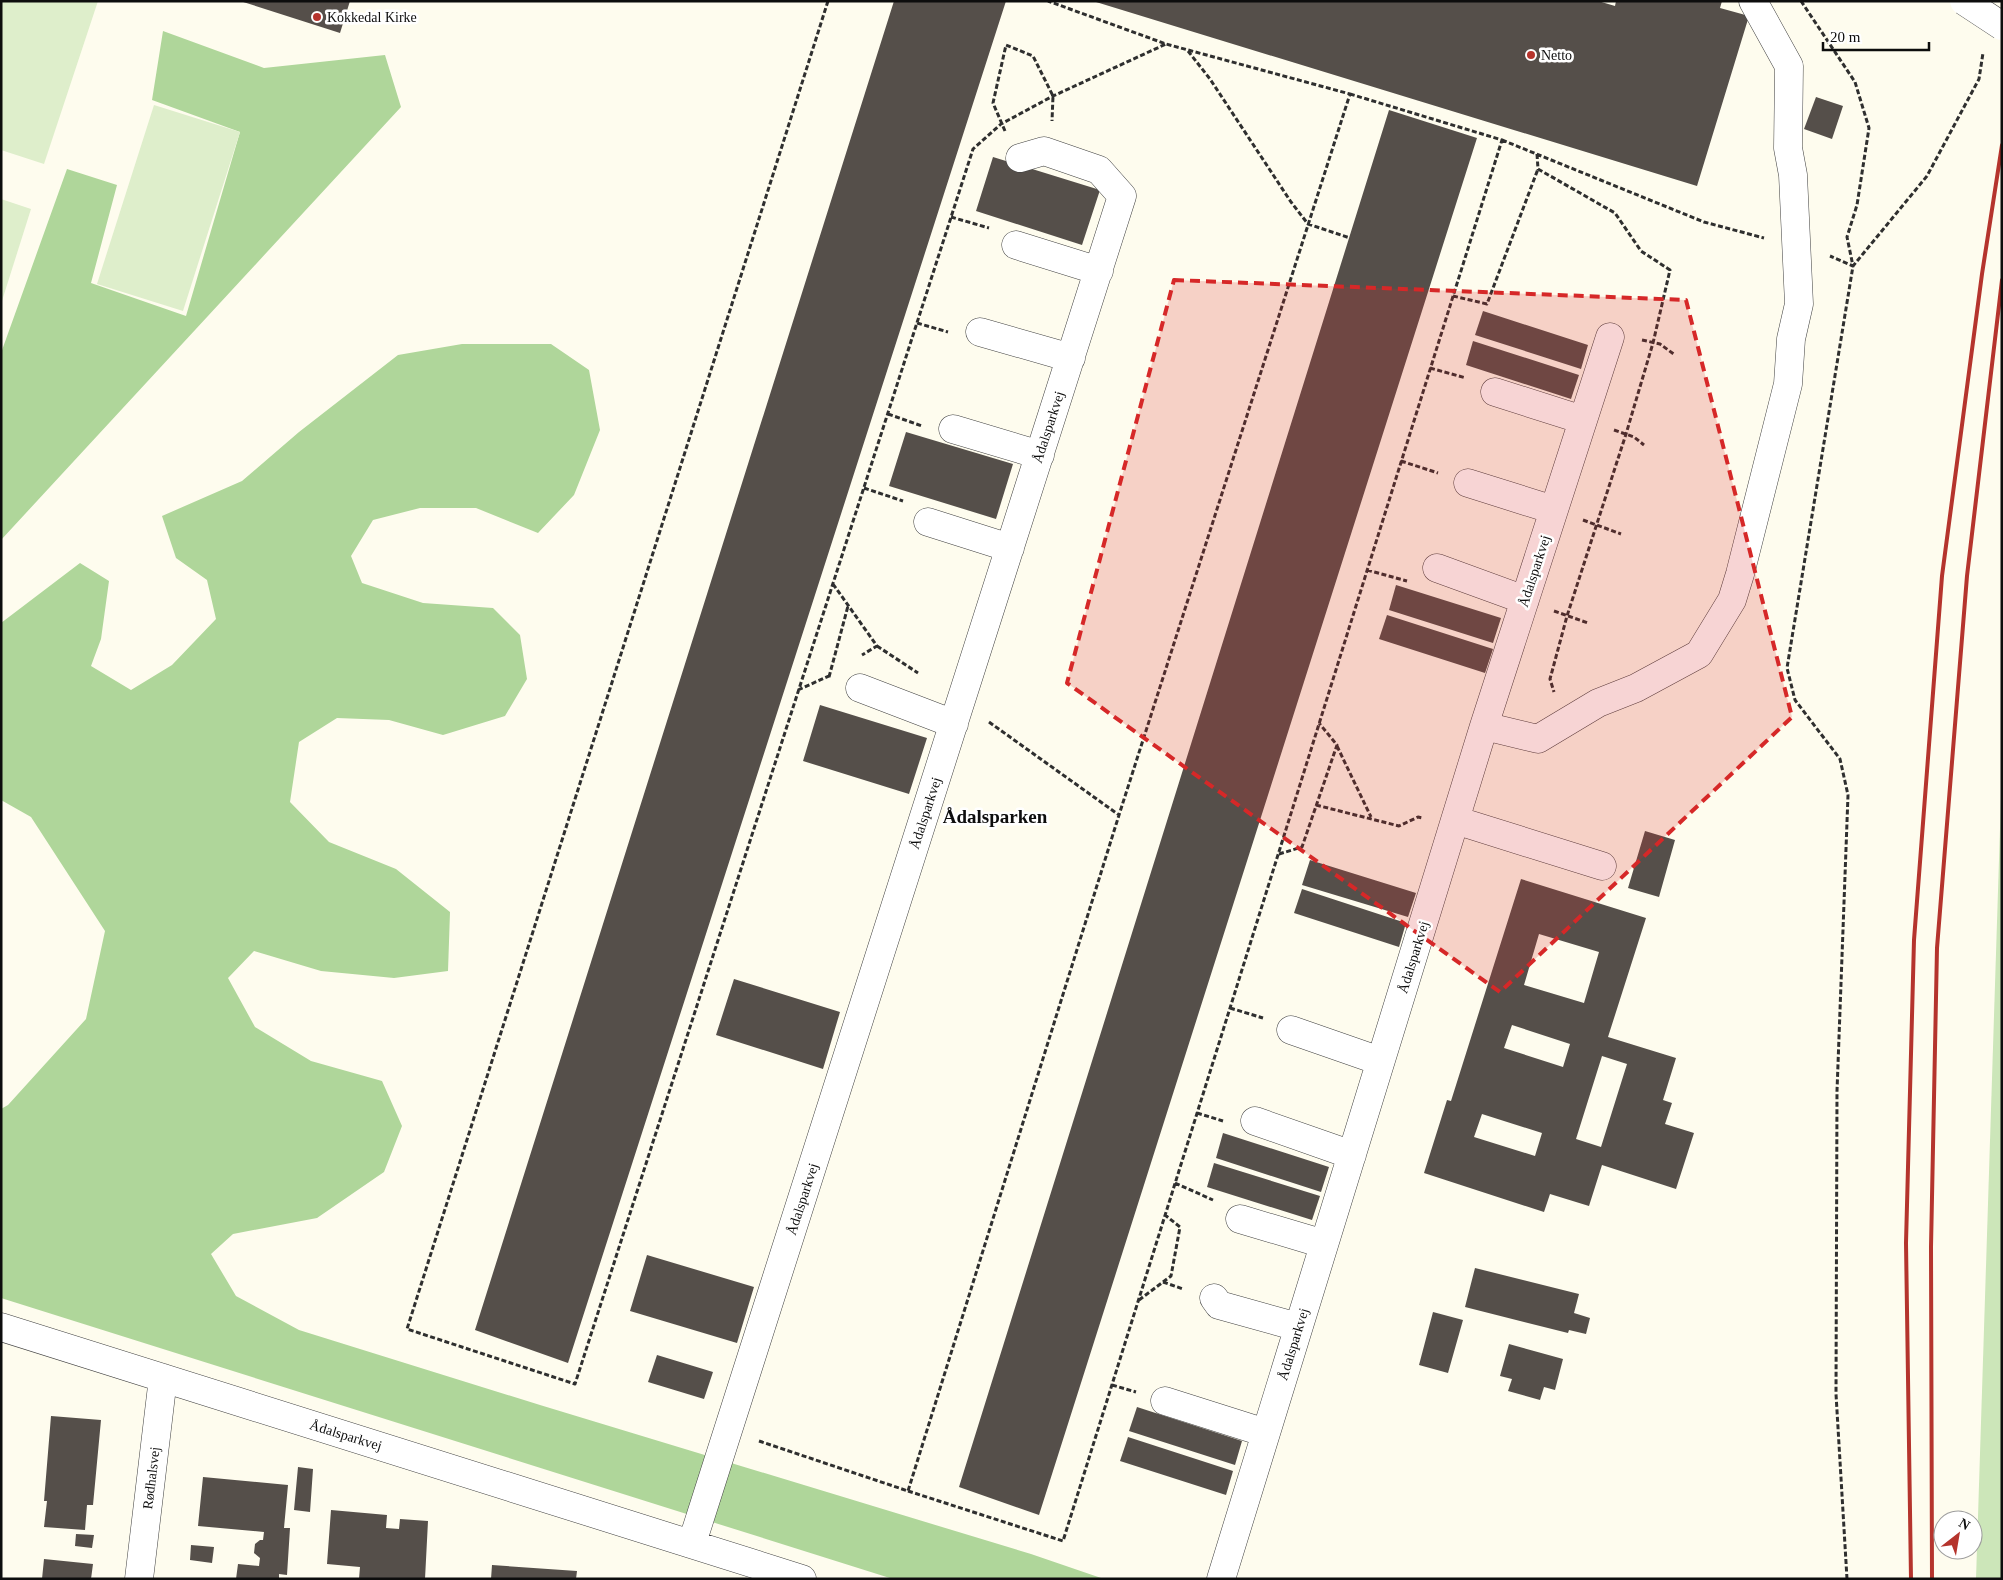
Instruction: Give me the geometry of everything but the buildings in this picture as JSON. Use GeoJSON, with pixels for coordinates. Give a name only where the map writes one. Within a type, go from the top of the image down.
{"type":"FeatureCollection","features":[{"type":"Feature","properties":{"kind":"street"},"geometry":{"type":"LineString","coordinates":[[1484,726],[1538,739],[1598,703],[1636,688],[1700,654],[1732,600],[1788,384],[1791,339],[1799,304],[1793,175],[1788,148],[1790,66],[1752,1]]}},
{"type":"Feature","properties":{"kind":"street"},"geometry":{"type":"LineString","coordinates":[[1964,1],[2002,26]]}},
{"type":"Feature","properties":{"kind":"street","name":"Ådalsparkvej"},"geometry":{"type":"LineString","coordinates":[[692,1543],[1122,196],[1099,170],[1044,151],[1020,158]]}},
{"type":"Feature","properties":{"kind":"street"},"geometry":{"type":"LineString","coordinates":[[1016,245],[1099,271]]}},
{"type":"Feature","properties":{"kind":"street"},"geometry":{"type":"LineString","coordinates":[[980,332],[1071,358]]}},
{"type":"Feature","properties":{"kind":"street","name":"Ådalsparkvej"},"geometry":{"type":"LineString","coordinates":[[1221,1579],[1484,726],[1610,337]]}},
{"type":"Feature","properties":{"kind":"street"},"geometry":{"type":"LineString","coordinates":[[1495,392],[1583,420]]}},
{"type":"Feature","properties":{"kind":"street"},"geometry":{"type":"LineString","coordinates":[[953,429],[1040,454]]}},
{"type":"Feature","properties":{"kind":"street"},"geometry":{"type":"LineString","coordinates":[[1468,482],[1554,510]]}},
{"type":"Feature","properties":{"kind":"street"},"geometry":{"type":"LineString","coordinates":[[928,522],[1010,548]]}},
{"type":"Feature","properties":{"kind":"street"},"geometry":{"type":"LineString","coordinates":[[1437,568],[1525,600]]}},
{"type":"Feature","properties":{"kind":"street"},"geometry":{"type":"LineString","coordinates":[[860,688],[957,713]]}},
{"type":"Feature","properties":{"kind":"street"},"geometry":{"type":"LineString","coordinates":[[1454,824],[1602,866]]}},
{"type":"Feature","properties":{"kind":"street"},"geometry":{"type":"LineString","coordinates":[[1291,1030],[1380,1061]]}},
{"type":"Feature","properties":{"kind":"street"},"geometry":{"type":"LineString","coordinates":[[1255,1121],[1352,1155]]}},
{"type":"Feature","properties":{"kind":"street"},"geometry":{"type":"LineString","coordinates":[[1240,1219],[1324,1244]]}},
{"type":"Feature","properties":{"kind":"street"},"geometry":{"type":"LineString","coordinates":[[1214,1298],[1219,1305],[1298,1327]]}},
{"type":"Feature","properties":{"kind":"street","name":"Ådalsparkvej"},"geometry":{"type":"LineString","coordinates":[[1,1327],[802,1579]]}},
{"type":"Feature","properties":{"kind":"street","name":"Rødhalsvej"},"geometry":{"type":"LineString","coordinates":[[139,1579],[163,1378]]}},
{"type":"Feature","properties":{"kind":"street"},"geometry":{"type":"LineString","coordinates":[[1165,1401],[1266,1433]]}},
{"type":"Feature","properties":{"kind":"path"},"geometry":{"type":"LineString","coordinates":[[828,1],[407,1329],[575,1384],[973,149],[1001,124],[1053,96],[1166,44]]}},
{"type":"Feature","properties":{"kind":"path"},"geometry":{"type":"LineString","coordinates":[[1048,1],[1166,44],[1350,94],[1502,140],[1704,222],[1797,249],[1829,256],[1853,266]]}},
{"type":"Feature","properties":{"kind":"path"},"geometry":{"type":"LineString","coordinates":[[1801,1],[1855,82],[1869,128],[1857,206],[1847,237],[1853,266],[1787,668],[1795,700],[1840,759],[1848,795],[1837,1091],[1836,1394],[1847,1579]]}},
{"type":"Feature","properties":{"kind":"path"},"geometry":{"type":"LineString","coordinates":[[1020,158],[1001,124],[993,103],[1006,45],[1033,56],[1053,96],[1052,154]]}},
{"type":"Feature","properties":{"kind":"path"},"geometry":{"type":"LineString","coordinates":[[1188,50],[1210,79],[1291,202],[1308,224],[1350,238]]}},
{"type":"Feature","properties":{"kind":"path"},"geometry":{"type":"LineString","coordinates":[[1853,266],[1927,176],[1979,79],[1984,50]]}},
{"type":"Feature","properties":{"kind":"path"},"geometry":{"type":"LineString","coordinates":[[908,1492],[1119,815],[1350,94]]}},
{"type":"Feature","properties":{"kind":"path"},"geometry":{"type":"LineString","coordinates":[[728,1430],[908,1492],[1063,1541],[1502,140]]}},
{"type":"Feature","properties":{"kind":"path"},"geometry":{"type":"LineString","coordinates":[[1453,296],[1487,304],[1538,169]]}},
{"type":"Feature","properties":{"kind":"path"},"geometry":{"type":"LineString","coordinates":[[951,217],[996,230],[1016,245]]}},
{"type":"Feature","properties":{"kind":"path"},"geometry":{"type":"LineString","coordinates":[[1430,368],[1481,382],[1495,392]]}},
{"type":"Feature","properties":{"kind":"path"},"geometry":{"type":"LineString","coordinates":[[1400,461],[1468,482]]}},
{"type":"Feature","properties":{"kind":"path"},"geometry":{"type":"LineString","coordinates":[[864,488],[916,505],[928,522]]}},
{"type":"Feature","properties":{"kind":"path"},"geometry":{"type":"LineString","coordinates":[[1554,510],[1621,534]]}},
{"type":"Feature","properties":{"kind":"path"},"geometry":{"type":"LineString","coordinates":[[1367,570],[1419,584],[1437,568]]}},
{"type":"Feature","properties":{"kind":"path"},"geometry":{"type":"LineString","coordinates":[[833,583],[876,646],[957,713],[1119,815]]}},
{"type":"Feature","properties":{"kind":"path"},"geometry":{"type":"LineString","coordinates":[[828,676],[848,605]]}},
{"type":"Feature","properties":{"kind":"path"},"geometry":{"type":"LineString","coordinates":[[860,656],[876,646]]}},
{"type":"Feature","properties":{"kind":"path"},"geometry":{"type":"LineString","coordinates":[[798,690],[836,671]]}},
{"type":"Feature","properties":{"kind":"path"},"geometry":{"type":"LineString","coordinates":[[828,676],[860,688]]}},
{"type":"Feature","properties":{"kind":"path"},"geometry":{"type":"LineString","coordinates":[[1319,723],[1337,745],[1371,818]]}},
{"type":"Feature","properties":{"kind":"path"},"geometry":{"type":"LineString","coordinates":[[1278,854],[1302,847],[1337,745]]}},
{"type":"Feature","properties":{"kind":"path"},"geometry":{"type":"LineString","coordinates":[[1316,805],[1399,826],[1418,816],[1454,824]]}},
{"type":"Feature","properties":{"kind":"path"},"geometry":{"type":"LineString","coordinates":[[1175,1184],[1222,1204],[1240,1219]]}},
{"type":"Feature","properties":{"kind":"path"},"geometry":{"type":"LineString","coordinates":[[1138,1300],[1171,1276],[1180,1227],[1165,1216]]}},
{"type":"Feature","properties":{"kind":"highlighted area"},"geometry":{"type":"Polygon","coordinates":[[[1174,280],[1686,300],[1792,717],[1500,992],[1067,683],[1174,280]]]}},
{"type":"Feature","properties":{"kind":"green space"},"geometry":{"type":"Polygon","coordinates":[[[1,1],[98,1],[44,164],[1,150],[1,1]]]}},
{"type":"Feature","properties":{"kind":"green space"},"geometry":{"type":"Polygon","coordinates":[[[163,31],[264,68],[385,55],[401,107],[1,540],[1,353],[67,169],[117,185],[91,283],[186,316],[240,132],[152,100],[163,31]]]}},
{"type":"Feature","properties":{"kind":"green space"},"geometry":{"type":"Polygon","coordinates":[[[154,105],[240,132],[183,311],[97,284],[154,105]]]}},
{"type":"Feature","properties":{"kind":"green space"},"geometry":{"type":"Polygon","coordinates":[[[1,199],[31,209],[1,304],[1,199]]]}},
{"type":"Feature","properties":{"kind":"green space"},"geometry":{"type":"Polygon","coordinates":[[[462,344],[551,344],[589,370],[600,430],[574,495],[538,533],[476,508],[420,508],[373,520],[351,556],[362,583],[423,603],[493,608],[520,635],[527,679],[505,716],[443,735],[389,720],[337,718],[299,742],[290,802],[329,842],[396,869],[450,912],[448,971],[394,978],[321,971],[254,951],[228,978],[255,1027],[311,1061],[382,1081],[402,1126],[384,1172],[317,1218],[233,1234],[211,1254],[236,1296],[299,1330],[1031,1554],[1104,1579],[893,1579],[1,1298],[1,1109],[8,1105],[86,1019],[105,931],[31,817],[1,800],[1,623],[80,563],[109,581],[101,639],[91,666],[131,690],[172,665],[216,619],[207,580],[176,558],[162,516],[242,481],[299,432],[398,355],[462,344]]]}},
{"type":"Feature","properties":{"kind":"green space"},"geometry":{"type":"Polygon","coordinates":[[[2002,792],[2002,1579],[1976,1579],[1977,1560],[1983,1560],[1983,1510],[1978,1510],[2002,792]]]}},
{"type":"Feature","properties":{"kind":"railway"},"geometry":{"type":"LineString","coordinates":[[1911,1579],[1906,1243],[1914,940],[1942,576],[1982,274],[2002,145]]}},
{"type":"Feature","properties":{"kind":"railway"},"geometry":{"type":"LineString","coordinates":[[1932,1579],[1931,1247],[1937,948],[1967,576],[2002,280]]}},
{"type":"Feature","properties":{"kind":"place","name":"Kokkedal Kirke"},"geometry":{"type":"Point","coordinates":[317,17]}},
{"type":"Feature","properties":{"kind":"place","name":"Netto"},"geometry":{"type":"Point","coordinates":[1531,55]}},
{"type":"Feature","properties":{"kind":"district","name":"Ådalsparken"},"geometry":{"type":"Point","coordinates":[995,816]}}]}
